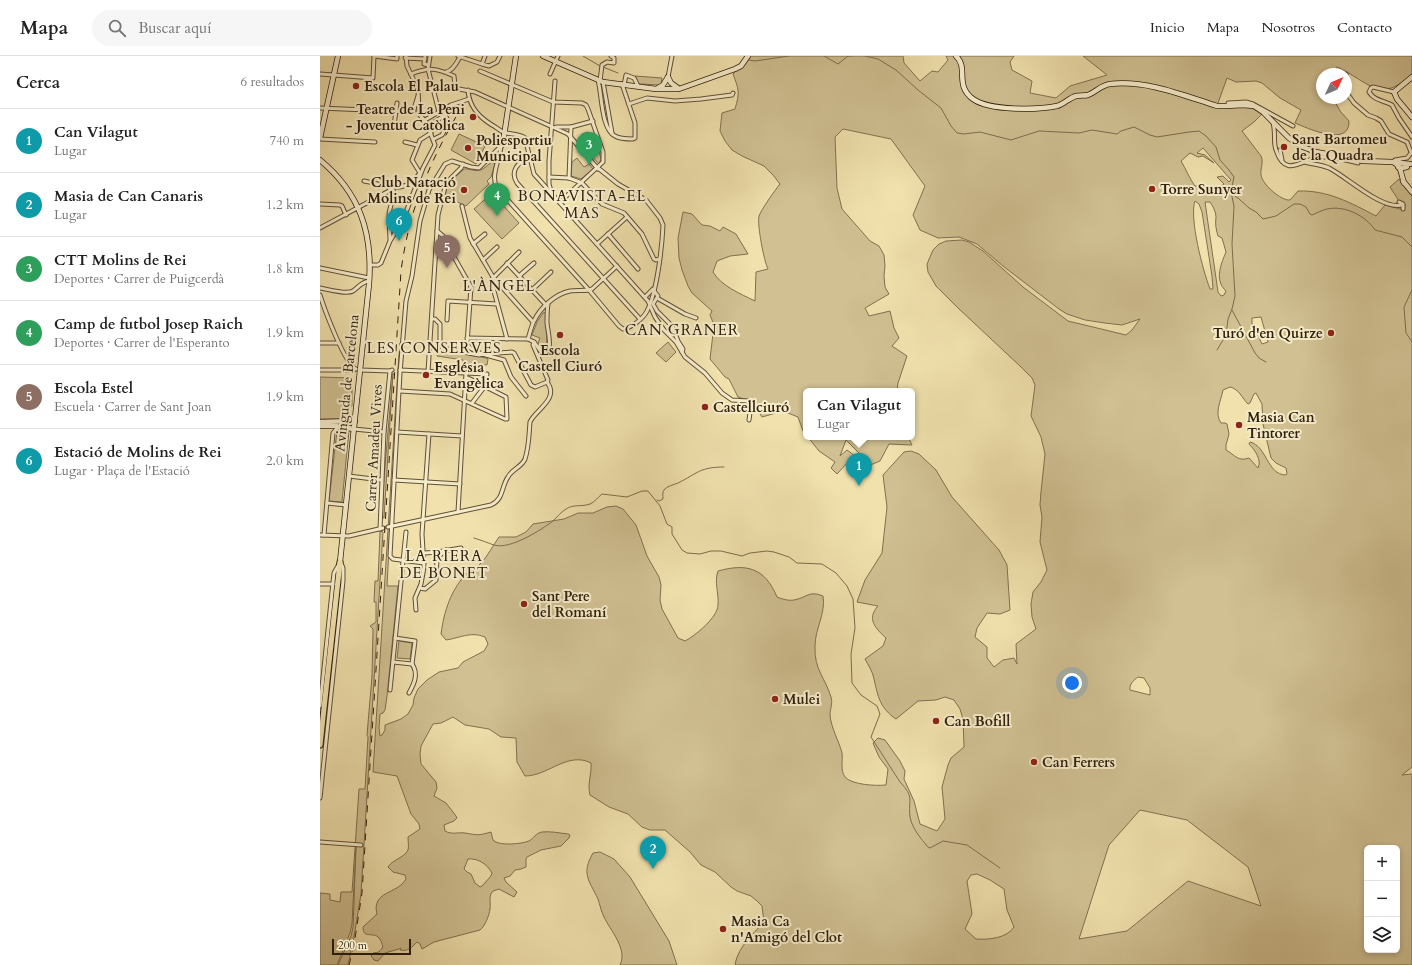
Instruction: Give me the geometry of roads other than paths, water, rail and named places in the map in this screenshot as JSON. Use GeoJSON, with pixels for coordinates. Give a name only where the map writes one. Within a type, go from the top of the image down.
{"type":"FeatureCollection","features":[{"type":"Feature","properties":{"kind":"main road"},"geometry":{"type":"LineString","coordinates":[[320,139],[338,56]]}},
{"type":"Feature","properties":{"kind":"main road"},"geometry":{"type":"LineString","coordinates":[[501,146],[505,132],[516,56]]}},
{"type":"Feature","properties":{"kind":"main road"},"geometry":{"type":"LineString","coordinates":[[543,56],[600,81],[656,89],[679,89],[735,69],[741,66],[748,56]]}},
{"type":"Feature","properties":{"kind":"main road"},"geometry":{"type":"LineString","coordinates":[[956,56],[961,63],[962,82],[967,93],[978,102],[992,107],[1013,108],[1053,106],[1063,104],[1076,96],[1090,94],[1102,86],[1112,84],[1149,86],[1219,106],[1251,105],[1274,118],[1276,130],[1283,133],[1300,146],[1317,153],[1359,161],[1393,163]]}},
{"type":"Feature","properties":{"kind":"main road"},"geometry":{"type":"LineString","coordinates":[[667,89],[671,86],[668,83],[668,77]]}},
{"type":"Feature","properties":{"kind":"main road"},"geometry":{"type":"LineString","coordinates":[[1412,77],[1394,92],[1396,99],[1412,117]]}},
{"type":"Feature","properties":{"kind":"main road"},"geometry":{"type":"LineString","coordinates":[[668,83],[679,89]]}},
{"type":"Feature","properties":{"kind":"main road"},"geometry":{"type":"LineString","coordinates":[[656,89],[668,83]]}},
{"type":"Feature","properties":{"kind":"main road","name":"Avinguda de Barcelona"},"geometry":{"type":"LineString","coordinates":[[320,160],[345,186],[358,208],[367,236],[370,265],[358,370],[355,421],[343,535],[340,562],[336,578],[326,669],[320,745]]}},
{"type":"Feature","properties":{"kind":"main road"},"geometry":{"type":"LineString","coordinates":[[1374,162],[1393,162],[1406,165]]}},
{"type":"Feature","properties":{"kind":"main road"},"geometry":{"type":"LineString","coordinates":[[1384,162],[1406,165]]}},
{"type":"Feature","properties":{"kind":"main road"},"geometry":{"type":"LineString","coordinates":[[1393,163],[1404,182],[1412,192]]}},
{"type":"Feature","properties":{"kind":"main road"},"geometry":{"type":"LineString","coordinates":[[1400,174],[1406,165]]}},
{"type":"Feature","properties":{"kind":"main road"},"geometry":{"type":"LineString","coordinates":[[320,422],[355,421]]}},
{"type":"Feature","properties":{"kind":"main road"},"geometry":{"type":"LineString","coordinates":[[320,426],[354,429]]}},
{"type":"Feature","properties":{"kind":"street"},"geometry":{"type":"LineString","coordinates":[[320,74],[373,78],[374,56],[397,58]]}},
{"type":"Feature","properties":{"kind":"street"},"geometry":{"type":"LineString","coordinates":[[427,67],[430,56]]}},
{"type":"Feature","properties":{"kind":"street"},"geometry":{"type":"LineString","coordinates":[[446,72],[450,72],[454,68],[459,56],[490,66],[494,65],[500,56]]}},
{"type":"Feature","properties":{"kind":"street"},"geometry":{"type":"LineString","coordinates":[[482,64],[485,56]]}},
{"type":"Feature","properties":{"kind":"street"},"geometry":{"type":"LineString","coordinates":[[550,74],[558,56]]}},
{"type":"Feature","properties":{"kind":"street"},"geometry":{"type":"LineString","coordinates":[[610,56],[614,58],[614,63],[606,62],[601,67],[600,81],[602,103],[608,127],[612,135],[635,139],[635,124],[623,84],[626,75]]}},
{"type":"Feature","properties":{"kind":"street"},"geometry":{"type":"LineString","coordinates":[[668,77],[672,56]]}},
{"type":"Feature","properties":{"kind":"street"},"geometry":{"type":"LineString","coordinates":[[364,181],[392,187],[406,186],[415,180],[420,173],[435,145],[434,139],[425,120],[419,114],[418,89],[410,74],[406,57],[425,58],[424,64],[427,67],[439,112]]}},
{"type":"Feature","properties":{"kind":"street"},"geometry":{"type":"LineString","coordinates":[[410,74],[427,67],[446,72],[454,76],[456,88],[459,90],[475,92],[570,136],[598,168],[618,184],[646,200],[660,218],[663,225],[657,275],[647,311],[628,329],[623,330],[497,188],[495,181],[501,146]]}},
{"type":"Feature","properties":{"kind":"street"},"geometry":{"type":"LineString","coordinates":[[480,70],[554,102],[585,104],[589,110],[604,157],[603,163],[560,202]]}},
{"type":"Feature","properties":{"kind":"street"},"geometry":{"type":"LineString","coordinates":[[622,73],[634,78],[638,86]]}},
{"type":"Feature","properties":{"kind":"street"},"geometry":{"type":"LineString","coordinates":[[551,193],[549,177],[555,81]]}},
{"type":"Feature","properties":{"kind":"street"},"geometry":{"type":"LineString","coordinates":[[600,81],[606,103],[608,127]]}},
{"type":"Feature","properties":{"kind":"street"},"geometry":{"type":"LineString","coordinates":[[1394,92],[1373,87],[1371,88],[1370,92],[1373,97],[1378,100],[1392,105],[1412,137]]}},
{"type":"Feature","properties":{"kind":"street"},"geometry":{"type":"LineString","coordinates":[[468,90],[469,99],[473,108],[482,118],[505,132],[523,136],[526,140],[533,172],[645,297],[664,330],[676,342],[682,352],[708,375],[726,397],[732,400],[750,402],[749,420]]}},
{"type":"Feature","properties":{"kind":"street"},"geometry":{"type":"LineString","coordinates":[[629,104],[647,98],[670,101],[697,100],[732,95],[733,93]]}},
{"type":"Feature","properties":{"kind":"street"},"geometry":{"type":"LineString","coordinates":[[320,108],[413,112],[418,95]]}},
{"type":"Feature","properties":{"kind":"street"},"geometry":{"type":"LineString","coordinates":[[425,120],[451,105],[469,99]]}},
{"type":"Feature","properties":{"kind":"street"},"geometry":{"type":"LineString","coordinates":[[1352,100],[1368,115],[1381,121],[1389,134],[1406,142],[1412,152],[1407,158],[1393,163]]}},
{"type":"Feature","properties":{"kind":"street"},"geometry":{"type":"LineString","coordinates":[[374,127],[394,126],[397,103]]}},
{"type":"Feature","properties":{"kind":"street"},"geometry":{"type":"LineString","coordinates":[[1228,103],[1250,103],[1274,118],[1293,126]]}},
{"type":"Feature","properties":{"kind":"street"},"geometry":{"type":"LineString","coordinates":[[428,126],[445,115],[449,122],[442,136],[434,139]]}},
{"type":"Feature","properties":{"kind":"street"},"geometry":{"type":"LineString","coordinates":[[553,127],[571,128],[593,121]]}},
{"type":"Feature","properties":{"kind":"street"},"geometry":{"type":"LineString","coordinates":[[569,178],[571,128]]}},
{"type":"Feature","properties":{"kind":"street"},"geometry":{"type":"LineString","coordinates":[[1276,130],[1275,149],[1282,162],[1287,166],[1323,157],[1358,163]]}},
{"type":"Feature","properties":{"kind":"street"},"geometry":{"type":"LineString","coordinates":[[420,173],[412,160],[421,138],[431,133]]}},
{"type":"Feature","properties":{"kind":"street"},"geometry":{"type":"LineString","coordinates":[[320,139],[375,142]]}},
{"type":"Feature","properties":{"kind":"street"},"geometry":{"type":"LineString","coordinates":[[404,142],[417,145]]}},
{"type":"Feature","properties":{"kind":"street"},"geometry":{"type":"LineString","coordinates":[[424,563],[390,558],[390,527],[406,297],[413,266],[418,232],[429,190],[439,171],[446,163],[452,161],[474,168],[479,168],[490,159],[501,146]]}},
{"type":"Feature","properties":{"kind":"street"},"geometry":{"type":"LineString","coordinates":[[1280,150],[1282,162]]}},
{"type":"Feature","properties":{"kind":"street"},"geometry":{"type":"LineString","coordinates":[[490,159],[494,160],[497,164]]}},
{"type":"Feature","properties":{"kind":"street"},"geometry":{"type":"LineString","coordinates":[[530,159],[523,161],[516,167],[514,172],[516,180],[640,319]]}},
{"type":"Feature","properties":{"kind":"street"},"geometry":{"type":"LineString","coordinates":[[1305,162],[1330,169],[1382,202],[1396,206],[1401,205]]}},
{"type":"Feature","properties":{"kind":"street"},"geometry":{"type":"LineString","coordinates":[[428,372],[439,211],[445,185],[463,164]]}},
{"type":"Feature","properties":{"kind":"street"},"geometry":{"type":"LineString","coordinates":[[370,265],[380,265],[390,241],[405,217],[423,168]]}},
{"type":"Feature","properties":{"kind":"street"},"geometry":{"type":"LineString","coordinates":[[549,177],[569,178],[582,183],[602,204],[621,211],[642,234],[654,259],[657,275]]}},
{"type":"Feature","properties":{"kind":"street"},"geometry":{"type":"LineString","coordinates":[[543,184],[549,184]]}},
{"type":"Feature","properties":{"kind":"street"},"geometry":{"type":"LineString","coordinates":[[390,241],[389,213],[394,193],[392,187]]}},
{"type":"Feature","properties":{"kind":"street"},"geometry":{"type":"LineString","coordinates":[[320,228],[389,191],[392,187]]}},
{"type":"Feature","properties":{"kind":"street"},"geometry":{"type":"LineString","coordinates":[[1399,202],[1403,203],[1403,209]]}},
{"type":"Feature","properties":{"kind":"street"},"geometry":{"type":"LineString","coordinates":[[320,204],[342,206],[346,215]]}},
{"type":"Feature","properties":{"kind":"street"},"geometry":{"type":"LineString","coordinates":[[462,206],[470,238],[492,277],[533,322]]}},
{"type":"Feature","properties":{"kind":"street"},"geometry":{"type":"LineString","coordinates":[[597,244],[627,217]]}},
{"type":"Feature","properties":{"kind":"street"},"geometry":{"type":"LineString","coordinates":[[437,231],[443,236],[471,287],[467,344],[469,347],[482,354],[502,359],[506,362],[511,377],[526,396]]}},
{"type":"Feature","properties":{"kind":"street"},"geometry":{"type":"LineString","coordinates":[[473,244],[485,234]]}},
{"type":"Feature","properties":{"kind":"street"},"geometry":{"type":"LineString","coordinates":[[608,234],[638,269]]}},
{"type":"Feature","properties":{"kind":"street"},"geometry":{"type":"LineString","coordinates":[[483,260],[497,247]]}},
{"type":"Feature","properties":{"kind":"street"},"geometry":{"type":"LineString","coordinates":[[507,339],[491,280],[492,277],[519,252]]}},
{"type":"Feature","properties":{"kind":"street"},"geometry":{"type":"LineString","coordinates":[[654,259],[656,260],[659,258]]}},
{"type":"Feature","properties":{"kind":"street"},"geometry":{"type":"LineString","coordinates":[[468,338],[528,340],[534,342],[542,353],[548,353],[549,331],[547,325],[547,304],[507,263]]}},
{"type":"Feature","properties":{"kind":"street"},"geometry":{"type":"LineString","coordinates":[[519,276],[534,263]]}},
{"type":"Feature","properties":{"kind":"street"},"geometry":{"type":"LineString","coordinates":[[528,340],[533,322],[547,304],[569,291],[589,290],[617,266]]}},
{"type":"Feature","properties":{"kind":"street"},"geometry":{"type":"LineString","coordinates":[[320,268],[369,280]]}},
{"type":"Feature","properties":{"kind":"street"},"geometry":{"type":"LineString","coordinates":[[532,290],[551,272]]}},
{"type":"Feature","properties":{"kind":"street"},"geometry":{"type":"LineString","coordinates":[[320,288],[349,292],[362,282],[369,280]]}},
{"type":"Feature","properties":{"kind":"street"},"geometry":{"type":"LineString","coordinates":[[579,291],[583,285]]}},
{"type":"Feature","properties":{"kind":"street"},"geometry":{"type":"LineString","coordinates":[[645,297],[654,290]]}},
{"type":"Feature","properties":{"kind":"street"},"geometry":{"type":"LineString","coordinates":[[654,290],[658,295],[653,304],[657,311],[672,326],[678,341],[683,348],[682,352]]}},
{"type":"Feature","properties":{"kind":"street"},"geometry":{"type":"LineString","coordinates":[[320,294],[339,343],[351,366],[358,370]]}},
{"type":"Feature","properties":{"kind":"street"},"geometry":{"type":"LineString","coordinates":[[657,298],[685,314],[696,318]]}},
{"type":"Feature","properties":{"kind":"street"},"geometry":{"type":"LineString","coordinates":[[447,320],[448,301],[497,304]]}},
{"type":"Feature","properties":{"kind":"street"},"geometry":{"type":"LineString","coordinates":[[647,311],[650,309],[653,311]]}},
{"type":"Feature","properties":{"kind":"street"},"geometry":{"type":"LineString","coordinates":[[432,319],[438,321],[440,324],[440,340],[442,348],[479,355],[512,352],[514,353],[531,385],[535,387],[547,382]]}},
{"type":"Feature","properties":{"kind":"street"},"geometry":{"type":"LineString","coordinates":[[390,527],[491,505],[499,499],[508,477],[524,460],[530,422],[548,400],[550,387],[547,382],[548,378],[533,345],[534,342]]}},
{"type":"Feature","properties":{"kind":"street"},"geometry":{"type":"LineString","coordinates":[[320,343],[339,343]]}},
{"type":"Feature","properties":{"kind":"street"},"geometry":{"type":"LineString","coordinates":[[320,370],[358,370]]}},
{"type":"Feature","properties":{"kind":"street","name":"Carrer Amadeu Vives"},"geometry":{"type":"LineString","coordinates":[[343,535],[349,536],[382,529],[384,432],[391,371],[358,370]]}},
{"type":"Feature","properties":{"kind":"street"},"geometry":{"type":"LineString","coordinates":[[400,370],[487,374],[485,386],[472,403]]}},
{"type":"Feature","properties":{"kind":"street"},"geometry":{"type":"LineString","coordinates":[[458,512],[466,373]]}},
{"type":"Feature","properties":{"kind":"street"},"geometry":{"type":"LineString","coordinates":[[400,391],[450,394],[505,419],[507,417],[506,397],[468,378],[466,379]]}},
{"type":"Feature","properties":{"kind":"street"},"geometry":{"type":"LineString","coordinates":[[338,427],[334,432],[327,503],[322,535],[343,535]]}},
{"type":"Feature","properties":{"kind":"street"},"geometry":{"type":"LineString","coordinates":[[354,429],[384,432]]}},
{"type":"Feature","properties":{"kind":"street"},"geometry":{"type":"LineString","coordinates":[[397,432],[462,436]]}},
{"type":"Feature","properties":{"kind":"street"},"geometry":{"type":"LineString","coordinates":[[416,610],[415,598],[423,577],[424,563],[422,534],[429,434]]}},
{"type":"Feature","properties":{"kind":"street"},"geometry":{"type":"LineString","coordinates":[[349,476],[382,480]]}},
{"type":"Feature","properties":{"kind":"street"},"geometry":{"type":"LineString","coordinates":[[394,480],[460,484]]}},
{"type":"Feature","properties":{"kind":"street"},"geometry":{"type":"LineString","coordinates":[[327,503],[346,505]]}},
{"type":"Feature","properties":{"kind":"street"},"geometry":{"type":"LineString","coordinates":[[390,690],[406,532]]}},
{"type":"Feature","properties":{"kind":"street"},"geometry":{"type":"LineString","coordinates":[[423,553],[461,548]]}},
{"type":"Feature","properties":{"kind":"street"},"geometry":{"type":"LineString","coordinates":[[420,588],[425,589],[436,580],[437,558],[446,550]]}},
{"type":"Feature","properties":{"kind":"street","name":"Avinguda de Barcelona"},"geometry":{"type":"LineString","coordinates":[[320,798],[343,585],[342,568],[340,562]]}},
{"type":"Feature","properties":{"kind":"street"},"geometry":{"type":"LineString","coordinates":[[336,578],[342,579],[343,585]]}},
{"type":"Feature","properties":{"kind":"street","name":"Avinguda de Barcelona"},"geometry":{"type":"LineString","coordinates":[[320,706],[326,669],[333,584],[336,578]]}},
{"type":"Feature","properties":{"kind":"street"},"geometry":{"type":"LineString","coordinates":[[320,584],[333,584]]}},
{"type":"Feature","properties":{"kind":"street"},"geometry":{"type":"LineString","coordinates":[[395,638],[415,641],[412,664]]}},
{"type":"Feature","properties":{"kind":"street"},"geometry":{"type":"LineString","coordinates":[[393,662],[412,664],[416,669],[414,683],[409,693]]}},
{"type":"Feature","properties":{"kind":"street"},"geometry":{"type":"LineString","coordinates":[[320,668],[326,669]]}},
{"type":"Feature","properties":{"kind":"street"},"geometry":{"type":"LineString","coordinates":[[320,842],[361,845]]}},
{"type":"Feature","properties":{"kind":"waterway"},"geometry":{"type":"LineString","coordinates":[[583,56],[600,66]]}},
{"type":"Feature","properties":{"kind":"waterway"},"geometry":{"type":"LineString","coordinates":[[749,60],[755,61],[789,56]]}},
{"type":"Feature","properties":{"kind":"waterway"},"geometry":{"type":"LineString","coordinates":[[824,56],[838,64],[848,56],[851,56]]}},
{"type":"Feature","properties":{"kind":"waterway"},"geometry":{"type":"LineString","coordinates":[[865,56],[878,59],[896,70],[941,108],[951,126],[957,133],[964,134],[980,132],[1011,140],[1039,131],[1079,133],[1092,130],[1117,134],[1121,131],[1134,127],[1157,137],[1199,131],[1216,147],[1220,160],[1234,177],[1231,191]]}},
{"type":"Feature","properties":{"kind":"waterway"},"geometry":{"type":"LineString","coordinates":[[603,67],[618,73]]}},
{"type":"Feature","properties":{"kind":"waterway"},"geometry":{"type":"LineString","coordinates":[[1231,191],[1236,197],[1263,219],[1276,216],[1294,204],[1300,204],[1306,207],[1312,215],[1334,208],[1348,210],[1361,216],[1375,230],[1402,237],[1412,247]]}},
{"type":"Feature","properties":{"kind":"waterway"},"geometry":{"type":"LineString","coordinates":[[1217,350],[1226,335],[1228,319],[1235,296],[1232,244],[1234,206],[1231,192]]}},
{"type":"Feature","properties":{"kind":"waterway"},"geometry":{"type":"LineString","coordinates":[[1412,290],[1404,307],[1406,333],[1412,342]]}},
{"type":"Feature","properties":{"kind":"waterway"},"geometry":{"type":"LineString","coordinates":[[1232,310],[1255,353],[1259,358],[1266,362]]}},
{"type":"Feature","properties":{"kind":"waterway"},"geometry":{"type":"LineString","coordinates":[[657,500],[659,501],[663,499],[664,490],[670,486],[704,469],[724,467]]}},
{"type":"Feature","properties":{"kind":"waterway"},"geometry":{"type":"LineString","coordinates":[[474,538],[494,545],[508,545],[517,542],[541,529],[569,507],[590,504],[602,494],[627,497],[642,491],[648,491],[660,506],[667,524],[672,527],[672,534],[682,550],[687,553],[700,554],[711,551],[721,551],[742,556],[750,553],[767,551],[789,557],[797,563],[822,564],[836,573],[847,586],[853,599],[855,628],[851,654],[852,683],[861,695],[877,706],[880,714],[871,737],[908,792],[910,799],[910,817],[915,829],[930,848],[943,841],[967,845],[1000,868]]}},
{"type":"Feature","properties":{"kind":"railway"},"geometry":{"type":"LineString","coordinates":[[349,965],[354,945],[362,893],[401,271],[404,249],[414,209],[428,172],[457,115]]}},
{"type":"Feature","properties":{"kind":"place","name":"Escola El Palau"},"geometry":{"type":"Point","coordinates":[356,86]}},
{"type":"Feature","properties":{"kind":"place","name":"Teatre de La Peni - Joventut Catòlica"},"geometry":{"type":"Point","coordinates":[473,117]}},
{"type":"Feature","properties":{"kind":"place","name":"Sant Bartomeu de la Quadra"},"geometry":{"type":"Point","coordinates":[1284,147]}},
{"type":"Feature","properties":{"kind":"place","name":"Poliesportiu Municipal"},"geometry":{"type":"Point","coordinates":[468,148]}},
{"type":"Feature","properties":{"kind":"place","name":"CTT Molins de Rei"},"geometry":{"type":"Point","coordinates":[589,165]}},
{"type":"Feature","properties":{"kind":"place","name":"Torre Sunyer"},"geometry":{"type":"Point","coordinates":[1152,189]}},
{"type":"Feature","properties":{"kind":"place","name":"Club Natació Molins de Rei"},"geometry":{"type":"Point","coordinates":[464,190]}},
{"type":"Feature","properties":{"kind":"place","name":"Camp de futbol Josep Raich"},"geometry":{"type":"Point","coordinates":[497,216]}},
{"type":"Feature","properties":{"kind":"place","name":"Estació de Molins de Rei"},"geometry":{"type":"Point","coordinates":[399,241]}},
{"type":"Feature","properties":{"kind":"place","name":"Escola Estel"},"geometry":{"type":"Point","coordinates":[447,268]}},
{"type":"Feature","properties":{"kind":"place","name":"Turó d'en Quirze"},"geometry":{"type":"Point","coordinates":[1331,333]}},
{"type":"Feature","properties":{"kind":"place","name":"Escola Castell Ciuró"},"geometry":{"type":"Point","coordinates":[560,335]}},
{"type":"Feature","properties":{"kind":"place","name":"Església Evangèlica"},"geometry":{"type":"Point","coordinates":[426,375]}},
{"type":"Feature","properties":{"kind":"place","name":"Castellciuró"},"geometry":{"type":"Point","coordinates":[705,407]}},
{"type":"Feature","properties":{"kind":"place","name":"Masia Can Tintorer"},"geometry":{"type":"Point","coordinates":[1239,425]}},
{"type":"Feature","properties":{"kind":"place","name":"Can Vilagut"},"geometry":{"type":"Point","coordinates":[859,486]}},
{"type":"Feature","properties":{"kind":"place","name":"Sant Pere del Romaní"},"geometry":{"type":"Point","coordinates":[524,604]}},
{"type":"Feature","properties":{"kind":"place","name":"Mulei"},"geometry":{"type":"Point","coordinates":[775,699]}},
{"type":"Feature","properties":{"kind":"place","name":"Can Bofill"},"geometry":{"type":"Point","coordinates":[936,721]}},
{"type":"Feature","properties":{"kind":"place","name":"Can Ferrers"},"geometry":{"type":"Point","coordinates":[1034,762]}},
{"type":"Feature","properties":{"kind":"place","name":"Masia de Can Canaris"},"geometry":{"type":"Point","coordinates":[653,869]}},
{"type":"Feature","properties":{"kind":"place","name":"Masia Ca n'Amigó del Clot"},"geometry":{"type":"Point","coordinates":[723,929]}},
{"type":"Feature","properties":{"kind":"district","name":"BONAVISTA-EL MAS"},"geometry":{"type":"Point","coordinates":[582,204]}},
{"type":"Feature","properties":{"kind":"district","name":"L'ÀNGEL"},"geometry":{"type":"Point","coordinates":[499,286]}},
{"type":"Feature","properties":{"kind":"district","name":"CAN GRANER"},"geometry":{"type":"Point","coordinates":[682,330]}},
{"type":"Feature","properties":{"kind":"district","name":"LES CONSERVES"},"geometry":{"type":"Point","coordinates":[434,348]}},
{"type":"Feature","properties":{"kind":"district","name":"LA RIERA DE BONET"},"geometry":{"type":"Point","coordinates":[444,564]}}]}
